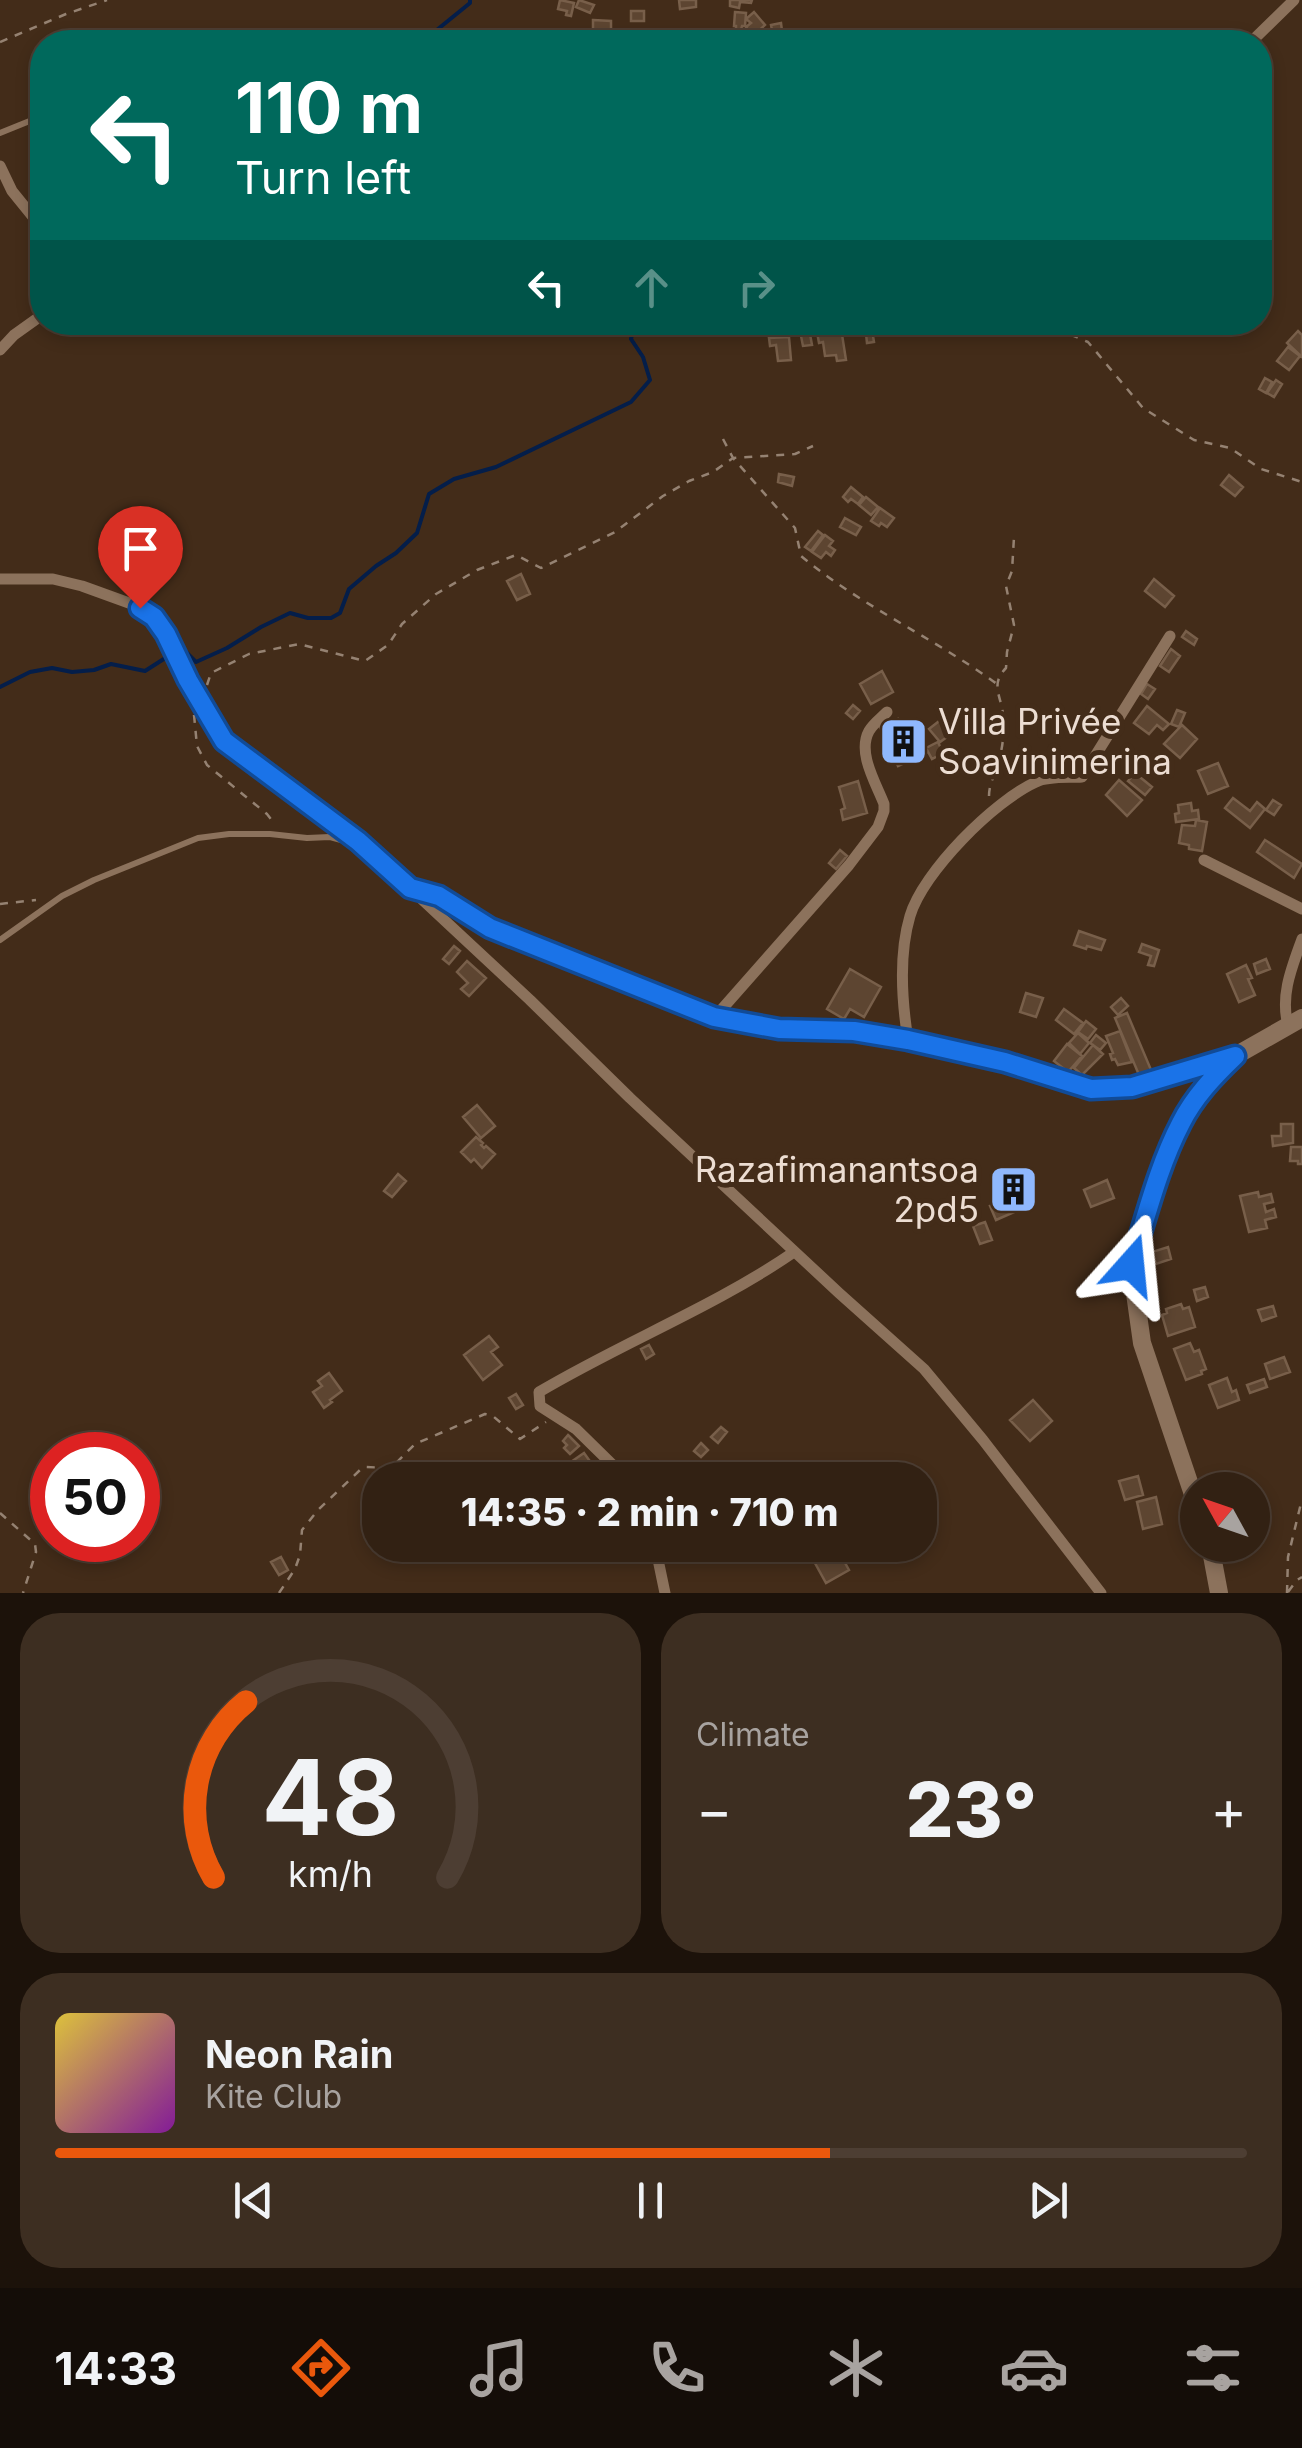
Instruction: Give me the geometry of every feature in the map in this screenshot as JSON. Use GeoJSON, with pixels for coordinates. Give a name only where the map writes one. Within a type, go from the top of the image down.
{"type":"FeatureCollection","features":[{"type":"Feature","properties":{"kind":"main road"},"geometry":{"type":"LineString","coordinates":[[1186,1472],[1142,1343],[1131,1265],[1181,1123],[1208,1082],[1235,1056],[1295,1022]]}},
{"type":"Feature","properties":{"kind":"main road"},"geometry":{"type":"LineString","coordinates":[[1213,1562],[1219,1593]]}},
{"type":"Feature","properties":{"kind":"street"},"geometry":{"type":"LineString","coordinates":[[1263,30],[1294,0]]}},
{"type":"Feature","properties":{"kind":"street"},"geometry":{"type":"LineString","coordinates":[[0,166],[12,191],[30,213]]}},
{"type":"Feature","properties":{"kind":"street"},"geometry":{"type":"LineString","coordinates":[[0,350],[30,324]]}},
{"type":"Feature","properties":{"kind":"street"},"geometry":{"type":"LineString","coordinates":[[0,579],[53,579],[82,586],[154,617],[224,741],[362,845],[410,888],[794,1252],[924,1369],[1101,1593]]}},
{"type":"Feature","properties":{"kind":"street"},"geometry":{"type":"LineString","coordinates":[[908,1040],[903,978],[911,912],[924,886],[988,813],[1039,780],[1082,777],[1170,636]]}},
{"type":"Feature","properties":{"kind":"street"},"geometry":{"type":"LineString","coordinates":[[714,1017],[849,865],[878,826],[884,804],[866,759],[865,743],[870,729],[886,712]]}},
{"type":"Feature","properties":{"kind":"street"},"geometry":{"type":"LineString","coordinates":[[1204,860],[1302,909]]}},
{"type":"Feature","properties":{"kind":"street"},"geometry":{"type":"LineString","coordinates":[[410,888],[439,896],[490,928],[714,1017],[779,1029],[854,1031],[908,1040],[1005,1062],[1091,1089],[1132,1087],[1235,1056]]}},
{"type":"Feature","properties":{"kind":"street"},"geometry":{"type":"LineString","coordinates":[[1295,1022],[1284,1011],[1288,980],[1302,939]]}},
{"type":"Feature","properties":{"kind":"street"},"geometry":{"type":"LineString","coordinates":[[610,1462],[576,1429],[540,1406],[540,1392],[624,1345],[706,1306],[794,1252]]}},
{"type":"Feature","properties":{"kind":"street"},"geometry":{"type":"LineString","coordinates":[[658,1562],[664,1593]]}},
{"type":"Feature","properties":{"kind":"lane"},"geometry":{"type":"LineString","coordinates":[[0,132],[30,121]]}},
{"type":"Feature","properties":{"kind":"lane"},"geometry":{"type":"LineString","coordinates":[[0,940],[62,896],[198,838],[229,834],[330,837],[362,845]]}},
{"type":"Feature","properties":{"kind":"path"},"geometry":{"type":"LineString","coordinates":[[0,42],[108,0]]}},
{"type":"Feature","properties":{"kind":"path"},"geometry":{"type":"LineString","coordinates":[[1071,335],[1088,342],[1142,408],[1194,440],[1230,448],[1261,469],[1302,482]]}},
{"type":"Feature","properties":{"kind":"path"},"geometry":{"type":"LineString","coordinates":[[723,439],[733,458],[796,528],[801,556],[820,572],[997,684]]}},
{"type":"Feature","properties":{"kind":"path"},"geometry":{"type":"LineString","coordinates":[[285,836],[267,814],[207,765],[196,746],[193,716],[211,674],[249,654],[298,644],[365,661],[388,645],[402,624],[436,594],[476,570],[516,555],[541,568],[615,532],[663,496],[733,458],[795,454],[813,446]]}},
{"type":"Feature","properties":{"kind":"path"},"geometry":{"type":"LineString","coordinates":[[988,813],[989,786],[1000,758],[1004,716],[997,684],[1006,668],[1014,626],[1006,586],[1012,571],[1014,538]]}},
{"type":"Feature","properties":{"kind":"path"},"geometry":{"type":"LineString","coordinates":[[0,904],[62,896]]}},
{"type":"Feature","properties":{"kind":"path"},"geometry":{"type":"LineString","coordinates":[[279,1593],[300,1556],[302,1530],[360,1470],[392,1468],[415,1444],[485,1414],[520,1439],[554,1414]]}},
{"type":"Feature","properties":{"kind":"path"},"geometry":{"type":"LineString","coordinates":[[1302,1499],[1288,1557],[1287,1593],[1302,1577]]}},
{"type":"Feature","properties":{"kind":"path"},"geometry":{"type":"LineString","coordinates":[[0,1513],[35,1544],[23,1593]]}},
{"type":"Feature","properties":{"kind":"building"},"geometry":{"type":"Polygon","coordinates":[[[560,0],[574,3],[571,16],[558,9],[560,0]]]}},
{"type":"Feature","properties":{"kind":"building"},"geometry":{"type":"Polygon","coordinates":[[[579,0],[594,5],[590,13],[576,7],[579,0]]]}},
{"type":"Feature","properties":{"kind":"building"},"geometry":{"type":"Polygon","coordinates":[[[679,0],[696,0],[696,7],[680,9],[679,0]]]}},
{"type":"Feature","properties":{"kind":"building"},"geometry":{"type":"Polygon","coordinates":[[[730,0],[752,0],[740,2],[739,8],[730,6],[730,0]]]}},
{"type":"Feature","properties":{"kind":"building"},"geometry":{"type":"Polygon","coordinates":[[[631,11],[644,11],[644,21],[631,21],[631,11]]]}},
{"type":"Feature","properties":{"kind":"building"},"geometry":{"type":"Polygon","coordinates":[[[735,12],[746,13],[741,30],[734,26],[735,12]]]}},
{"type":"Feature","properties":{"kind":"building"},"geometry":{"type":"Polygon","coordinates":[[[754,12],[765,25],[760,30],[748,30],[746,27],[751,23],[746,19],[754,12]]]}},
{"type":"Feature","properties":{"kind":"building"},"geometry":{"type":"Polygon","coordinates":[[[593,20],[611,21],[611,30],[593,30],[593,20]]]}},
{"type":"Feature","properties":{"kind":"building"},"geometry":{"type":"Polygon","coordinates":[[[1298,331],[1302,335],[1302,357],[1287,343],[1298,331]]]}},
{"type":"Feature","properties":{"kind":"building"},"geometry":{"type":"Polygon","coordinates":[[[810,335],[812,345],[803,346],[801,336],[810,335]]]}},
{"type":"Feature","properties":{"kind":"building"},"geometry":{"type":"Polygon","coordinates":[[[818,335],[842,335],[846,360],[837,361],[836,355],[825,356],[823,342],[819,343],[818,335]]]}},
{"type":"Feature","properties":{"kind":"building"},"geometry":{"type":"Polygon","coordinates":[[[789,337],[791,360],[778,361],[776,345],[770,346],[769,338],[789,337]]]}},
{"type":"Feature","properties":{"kind":"building"},"geometry":{"type":"Polygon","coordinates":[[[1288,347],[1300,356],[1289,370],[1277,361],[1288,347]]]}},
{"type":"Feature","properties":{"kind":"building"},"geometry":{"type":"Polygon","coordinates":[[[1265,378],[1272,382],[1266,393],[1259,389],[1265,378]]]}},
{"type":"Feature","properties":{"kind":"building"},"geometry":{"type":"Polygon","coordinates":[[[1276,380],[1282,384],[1274,397],[1267,393],[1276,380]]]}},
{"type":"Feature","properties":{"kind":"building"},"geometry":{"type":"Polygon","coordinates":[[[779,474],[794,477],[792,486],[778,482],[779,474]]]}},
{"type":"Feature","properties":{"kind":"building"},"geometry":{"type":"Polygon","coordinates":[[[1229,475],[1243,487],[1235,496],[1221,485],[1229,475]]]}},
{"type":"Feature","properties":{"kind":"building"},"geometry":{"type":"Polygon","coordinates":[[[851,487],[863,497],[858,504],[843,497],[851,487]]]}},
{"type":"Feature","properties":{"kind":"building"},"geometry":{"type":"Polygon","coordinates":[[[866,497],[878,507],[871,515],[859,505],[866,497]]]}},
{"type":"Feature","properties":{"kind":"building"},"geometry":{"type":"Polygon","coordinates":[[[880,508],[894,518],[887,527],[871,521],[880,508]]]}},
{"type":"Feature","properties":{"kind":"building"},"geometry":{"type":"Polygon","coordinates":[[[845,518],[861,527],[856,535],[840,527],[845,518]]]}},
{"type":"Feature","properties":{"kind":"building"},"geometry":{"type":"Polygon","coordinates":[[[818,531],[823,535],[811,551],[805,547],[818,531]]]}},
{"type":"Feature","properties":{"kind":"building"},"geometry":{"type":"Polygon","coordinates":[[[825,535],[833,541],[829,546],[835,550],[831,556],[826,552],[821,558],[812,552],[825,535]]]}},
{"type":"Feature","properties":{"kind":"building"},"geometry":{"type":"Polygon","coordinates":[[[521,574],[530,594],[517,600],[507,581],[521,574]]]}},
{"type":"Feature","properties":{"kind":"building"},"geometry":{"type":"Polygon","coordinates":[[[1154,579],[1174,596],[1165,607],[1145,591],[1154,579]]]}},
{"type":"Feature","properties":{"kind":"building"},"geometry":{"type":"Polygon","coordinates":[[[1186,631],[1197,639],[1194,645],[1182,637],[1186,631]]]}},
{"type":"Feature","properties":{"kind":"building"},"geometry":{"type":"Polygon","coordinates":[[[1171,649],[1180,656],[1169,672],[1160,666],[1171,649]]]}},
{"type":"Feature","properties":{"kind":"building"},"geometry":{"type":"Polygon","coordinates":[[[882,671],[893,692],[871,704],[860,684],[882,671]]]}},
{"type":"Feature","properties":{"kind":"building"},"geometry":{"type":"Polygon","coordinates":[[[1147,684],[1155,689],[1148,699],[1141,694],[1147,684]]]}},
{"type":"Feature","properties":{"kind":"building"},"geometry":{"type":"Polygon","coordinates":[[[853,705],[860,711],[853,719],[846,713],[853,705]]]}},
{"type":"Feature","properties":{"kind":"building"},"geometry":{"type":"Polygon","coordinates":[[[1147,706],[1169,724],[1163,730],[1157,725],[1149,734],[1134,723],[1147,706]]]}},
{"type":"Feature","properties":{"kind":"building"},"geometry":{"type":"Polygon","coordinates":[[[1177,710],[1185,713],[1179,727],[1171,724],[1177,710]]]}},
{"type":"Feature","properties":{"kind":"building"},"geometry":{"type":"Polygon","coordinates":[[[943,718],[954,732],[940,742],[929,729],[943,718]]]}},
{"type":"Feature","properties":{"kind":"building","name":"Villa Privée Soavinimerina"},"geometry":{"type":"Polygon","coordinates":[[[898,719],[902,728],[913,724],[926,753],[898,766],[880,727],[898,719]]]}},
{"type":"Feature","properties":{"kind":"building"},"geometry":{"type":"Polygon","coordinates":[[[1182,725],[1197,739],[1180,758],[1164,744],[1182,725]]]}},
{"type":"Feature","properties":{"kind":"building"},"geometry":{"type":"Polygon","coordinates":[[[938,742],[943,753],[932,759],[926,748],[938,742]]]}},
{"type":"Feature","properties":{"kind":"building"},"geometry":{"type":"Polygon","coordinates":[[[1218,763],[1228,786],[1208,794],[1198,771],[1218,763]]]}},
{"type":"Feature","properties":{"kind":"building"},"geometry":{"type":"Polygon","coordinates":[[[1135,773],[1152,787],[1145,795],[1128,781],[1135,773]]]}},
{"type":"Feature","properties":{"kind":"building"},"geometry":{"type":"Polygon","coordinates":[[[1119,780],[1142,800],[1127,816],[1106,795],[1119,780]]]}},
{"type":"Feature","properties":{"kind":"building"},"geometry":{"type":"Polygon","coordinates":[[[858,781],[867,813],[843,820],[841,810],[845,808],[839,787],[858,781]]]}},
{"type":"Feature","properties":{"kind":"building"},"geometry":{"type":"Polygon","coordinates":[[[1233,798],[1250,811],[1257,802],[1265,809],[1250,828],[1225,808],[1233,798]]]}},
{"type":"Feature","properties":{"kind":"building"},"geometry":{"type":"Polygon","coordinates":[[[1273,800],[1281,805],[1274,815],[1266,810],[1273,800]]]}},
{"type":"Feature","properties":{"kind":"building"},"geometry":{"type":"Polygon","coordinates":[[[1191,803],[1192,811],[1198,810],[1199,819],[1176,822],[1178,805],[1191,803]]]}},
{"type":"Feature","properties":{"kind":"building"},"geometry":{"type":"Polygon","coordinates":[[[1196,820],[1207,822],[1202,851],[1179,843],[1182,825],[1195,826],[1196,820]]]}},
{"type":"Feature","properties":{"kind":"building"},"geometry":{"type":"Polygon","coordinates":[[[1265,840],[1302,864],[1294,878],[1257,852],[1265,840]]]}},
{"type":"Feature","properties":{"kind":"building"},"geometry":{"type":"Polygon","coordinates":[[[840,850],[847,856],[836,869],[829,863],[840,850]]]}},
{"type":"Feature","properties":{"kind":"building"},"geometry":{"type":"Polygon","coordinates":[[[1079,931],[1105,940],[1101,950],[1074,945],[1079,931]]]}},
{"type":"Feature","properties":{"kind":"building"},"geometry":{"type":"Polygon","coordinates":[[[1142,944],[1159,950],[1154,966],[1148,965],[1151,956],[1139,952],[1142,944]]]}},
{"type":"Feature","properties":{"kind":"building"},"geometry":{"type":"Polygon","coordinates":[[[454,946],[460,951],[449,964],[443,959],[454,946]]]}},
{"type":"Feature","properties":{"kind":"building"},"geometry":{"type":"Polygon","coordinates":[[[1266,959],[1270,969],[1257,974],[1254,964],[1266,959]]]}},
{"type":"Feature","properties":{"kind":"building"},"geometry":{"type":"Polygon","coordinates":[[[467,961],[486,978],[469,996],[461,989],[468,983],[457,972],[467,961]]]}},
{"type":"Feature","properties":{"kind":"building"},"geometry":{"type":"Polygon","coordinates":[[[1246,965],[1255,995],[1239,1002],[1227,974],[1246,965]]]}},
{"type":"Feature","properties":{"kind":"building"},"geometry":{"type":"Polygon","coordinates":[[[850,969],[881,987],[864,1017],[850,1009],[844,1019],[827,1009],[850,969]]]}},
{"type":"Feature","properties":{"kind":"building"},"geometry":{"type":"Polygon","coordinates":[[[1026,993],[1043,998],[1036,1017],[1020,1012],[1026,993]]]}},
{"type":"Feature","properties":{"kind":"building"},"geometry":{"type":"Polygon","coordinates":[[[1121,998],[1128,1006],[1118,1015],[1111,1007],[1121,998]]]}},
{"type":"Feature","properties":{"kind":"building"},"geometry":{"type":"Polygon","coordinates":[[[1064,1009],[1083,1023],[1074,1034],[1056,1020],[1064,1009]]]}},
{"type":"Feature","properties":{"kind":"building"},"geometry":{"type":"Polygon","coordinates":[[[1127,1013],[1154,1077],[1142,1082],[1115,1018],[1127,1013]]]}},
{"type":"Feature","properties":{"kind":"building"},"geometry":{"type":"Polygon","coordinates":[[[1086,1021],[1096,1029],[1088,1039],[1078,1032],[1086,1021]]]}},
{"type":"Feature","properties":{"kind":"building"},"geometry":{"type":"Polygon","coordinates":[[[1120,1031],[1132,1062],[1118,1065],[1112,1060],[1106,1036],[1120,1031]]]}},
{"type":"Feature","properties":{"kind":"building"},"geometry":{"type":"Polygon","coordinates":[[[1078,1033],[1089,1043],[1080,1054],[1069,1043],[1078,1033]]]}},
{"type":"Feature","properties":{"kind":"building"},"geometry":{"type":"Polygon","coordinates":[[[1096,1035],[1106,1043],[1100,1050],[1090,1043],[1096,1035]]]}},
{"type":"Feature","properties":{"kind":"building"},"geometry":{"type":"Polygon","coordinates":[[[1067,1044],[1082,1056],[1068,1072],[1054,1061],[1067,1044]]]}},
{"type":"Feature","properties":{"kind":"building"},"geometry":{"type":"Polygon","coordinates":[[[1093,1045],[1103,1054],[1082,1075],[1074,1068],[1093,1045]]]}},
{"type":"Feature","properties":{"kind":"building"},"geometry":{"type":"Polygon","coordinates":[[[477,1105],[495,1126],[481,1138],[463,1117],[477,1105]]]}},
{"type":"Feature","properties":{"kind":"building"},"geometry":{"type":"Polygon","coordinates":[[[1281,1124],[1293,1124],[1293,1143],[1273,1146],[1272,1136],[1281,1136],[1281,1124]]]}},
{"type":"Feature","properties":{"kind":"building"},"geometry":{"type":"Polygon","coordinates":[[[476,1137],[495,1154],[482,1168],[461,1152],[476,1137]]]}},
{"type":"Feature","properties":{"kind":"building"},"geometry":{"type":"Polygon","coordinates":[[[1291,1147],[1302,1147],[1302,1164],[1290,1161],[1291,1147]]]}},
{"type":"Feature","properties":{"kind":"building"},"geometry":{"type":"Polygon","coordinates":[[[398,1174],[406,1181],[392,1197],[384,1191],[398,1174]]]}},
{"type":"Feature","properties":{"kind":"building","name":"Razafimanantsoa 2pd5"},"geometry":{"type":"Polygon","coordinates":[[[1017,1174],[1030,1205],[996,1220],[990,1206],[1009,1198],[1001,1181],[1017,1174]]]}},
{"type":"Feature","properties":{"kind":"building"},"geometry":{"type":"Polygon","coordinates":[[[1107,1180],[1114,1198],[1091,1207],[1084,1190],[1107,1180]]]}},
{"type":"Feature","properties":{"kind":"building"},"geometry":{"type":"Polygon","coordinates":[[[1258,1192],[1259,1197],[1271,1194],[1273,1202],[1264,1204],[1266,1212],[1274,1209],[1276,1217],[1265,1220],[1267,1228],[1249,1232],[1240,1196],[1258,1192]]]}},
{"type":"Feature","properties":{"kind":"building"},"geometry":{"type":"Polygon","coordinates":[[[985,1222],[992,1240],[980,1244],[973,1226],[985,1222]]]}},
{"type":"Feature","properties":{"kind":"building"},"geometry":{"type":"Polygon","coordinates":[[[1168,1247],[1171,1259],[1156,1264],[1152,1252],[1168,1247]]]}},
{"type":"Feature","properties":{"kind":"building"},"geometry":{"type":"Polygon","coordinates":[[[1205,1287],[1208,1297],[1197,1301],[1194,1290],[1205,1287]]]}},
{"type":"Feature","properties":{"kind":"building"},"geometry":{"type":"Polygon","coordinates":[[[1181,1304],[1183,1309],[1189,1307],[1195,1327],[1168,1336],[1162,1315],[1167,1313],[1166,1309],[1181,1304]]]}},
{"type":"Feature","properties":{"kind":"building"},"geometry":{"type":"Polygon","coordinates":[[[1273,1306],[1276,1316],[1262,1321],[1258,1310],[1273,1306]]]}},
{"type":"Feature","properties":{"kind":"building"},"geometry":{"type":"Polygon","coordinates":[[[489,1336],[498,1347],[491,1352],[502,1365],[483,1380],[464,1355],[489,1336]]]}},
{"type":"Feature","properties":{"kind":"building"},"geometry":{"type":"Polygon","coordinates":[[[1190,1343],[1194,1352],[1199,1350],[1206,1369],[1186,1380],[1174,1349],[1190,1343]]]}},
{"type":"Feature","properties":{"kind":"building"},"geometry":{"type":"Polygon","coordinates":[[[649,1345],[654,1354],[646,1359],[641,1349],[649,1345]]]}},
{"type":"Feature","properties":{"kind":"building"},"geometry":{"type":"Polygon","coordinates":[[[1284,1357],[1290,1372],[1270,1379],[1265,1364],[1284,1357]]]}},
{"type":"Feature","properties":{"kind":"building"},"geometry":{"type":"Polygon","coordinates":[[[329,1373],[342,1391],[324,1408],[313,1392],[322,1386],[318,1381],[329,1373]]]}},
{"type":"Feature","properties":{"kind":"building"},"geometry":{"type":"Polygon","coordinates":[[[1227,1378],[1239,1400],[1218,1408],[1209,1385],[1227,1378]]]}},
{"type":"Feature","properties":{"kind":"building"},"geometry":{"type":"Polygon","coordinates":[[[1264,1379],[1267,1387],[1250,1393],[1247,1385],[1264,1379]]]}},
{"type":"Feature","properties":{"kind":"building"},"geometry":{"type":"Polygon","coordinates":[[[516,1394],[523,1405],[516,1409],[509,1398],[516,1394]]]}},
{"type":"Feature","properties":{"kind":"building"},"geometry":{"type":"Polygon","coordinates":[[[1033,1400],[1052,1421],[1030,1441],[1010,1420],[1033,1400]]]}},
{"type":"Feature","properties":{"kind":"building"},"geometry":{"type":"Polygon","coordinates":[[[721,1427],[727,1432],[718,1443],[711,1437],[721,1427]]]}},
{"type":"Feature","properties":{"kind":"building"},"geometry":{"type":"Polygon","coordinates":[[[568,1435],[579,1446],[570,1454],[563,1441],[568,1435]]]}},
{"type":"Feature","properties":{"kind":"building"},"geometry":{"type":"Polygon","coordinates":[[[701,1443],[708,1450],[701,1457],[694,1451],[701,1443]]]}},
{"type":"Feature","properties":{"kind":"building"},"geometry":{"type":"Polygon","coordinates":[[[584,1453],[590,1462],[571,1462],[584,1453]]]}},
{"type":"Feature","properties":{"kind":"building"},"geometry":{"type":"Polygon","coordinates":[[[1138,1476],[1143,1495],[1125,1500],[1119,1481],[1138,1476]]]}},
{"type":"Feature","properties":{"kind":"building"},"geometry":{"type":"Polygon","coordinates":[[[1156,1497],[1162,1524],[1143,1529],[1137,1502],[1156,1497]]]}},
{"type":"Feature","properties":{"kind":"building"},"geometry":{"type":"Polygon","coordinates":[[[281,1557],[288,1570],[279,1575],[271,1562],[281,1557]]]}},
{"type":"Feature","properties":{"kind":"building"},"geometry":{"type":"Polygon","coordinates":[[[814,1562],[845,1562],[849,1570],[826,1583],[814,1562]]]}},
{"type":"Feature","properties":{"kind":"waterway"},"geometry":{"type":"LineString","coordinates":[[437,30],[470,0]]}},
{"type":"Feature","properties":{"kind":"waterway"},"geometry":{"type":"LineString","coordinates":[[184,650],[196,662],[290,613],[308,618],[331,618],[340,613],[349,589],[417,533],[429,494],[454,479],[496,467],[631,402],[650,380],[632,335]]}},
{"type":"Feature","properties":{"kind":"waterway"},"geometry":{"type":"LineString","coordinates":[[0,687],[30,672],[52,668],[72,672],[111,664],[145,671],[170,655]]}},
{"type":"Feature","properties":{"kind":"place","name":"Villa Privée Soavinimerina"},"geometry":{"type":"Point","coordinates":[903,741]}},
{"type":"Feature","properties":{"kind":"place","name":"Razafimanantsoa 2pd5"},"geometry":{"type":"Point","coordinates":[1014,1189]}},
{"type":"Feature","properties":{"kind":"route"},"geometry":{"type":"LineString","coordinates":[[140,608],[154,617],[166,634],[224,741],[358,841],[410,888],[439,896],[490,928],[714,1017],[779,1029],[854,1031],[908,1040],[1005,1062],[1091,1089],[1132,1087],[1235,1056],[1208,1082],[1181,1123],[1131,1265]]}}]}
